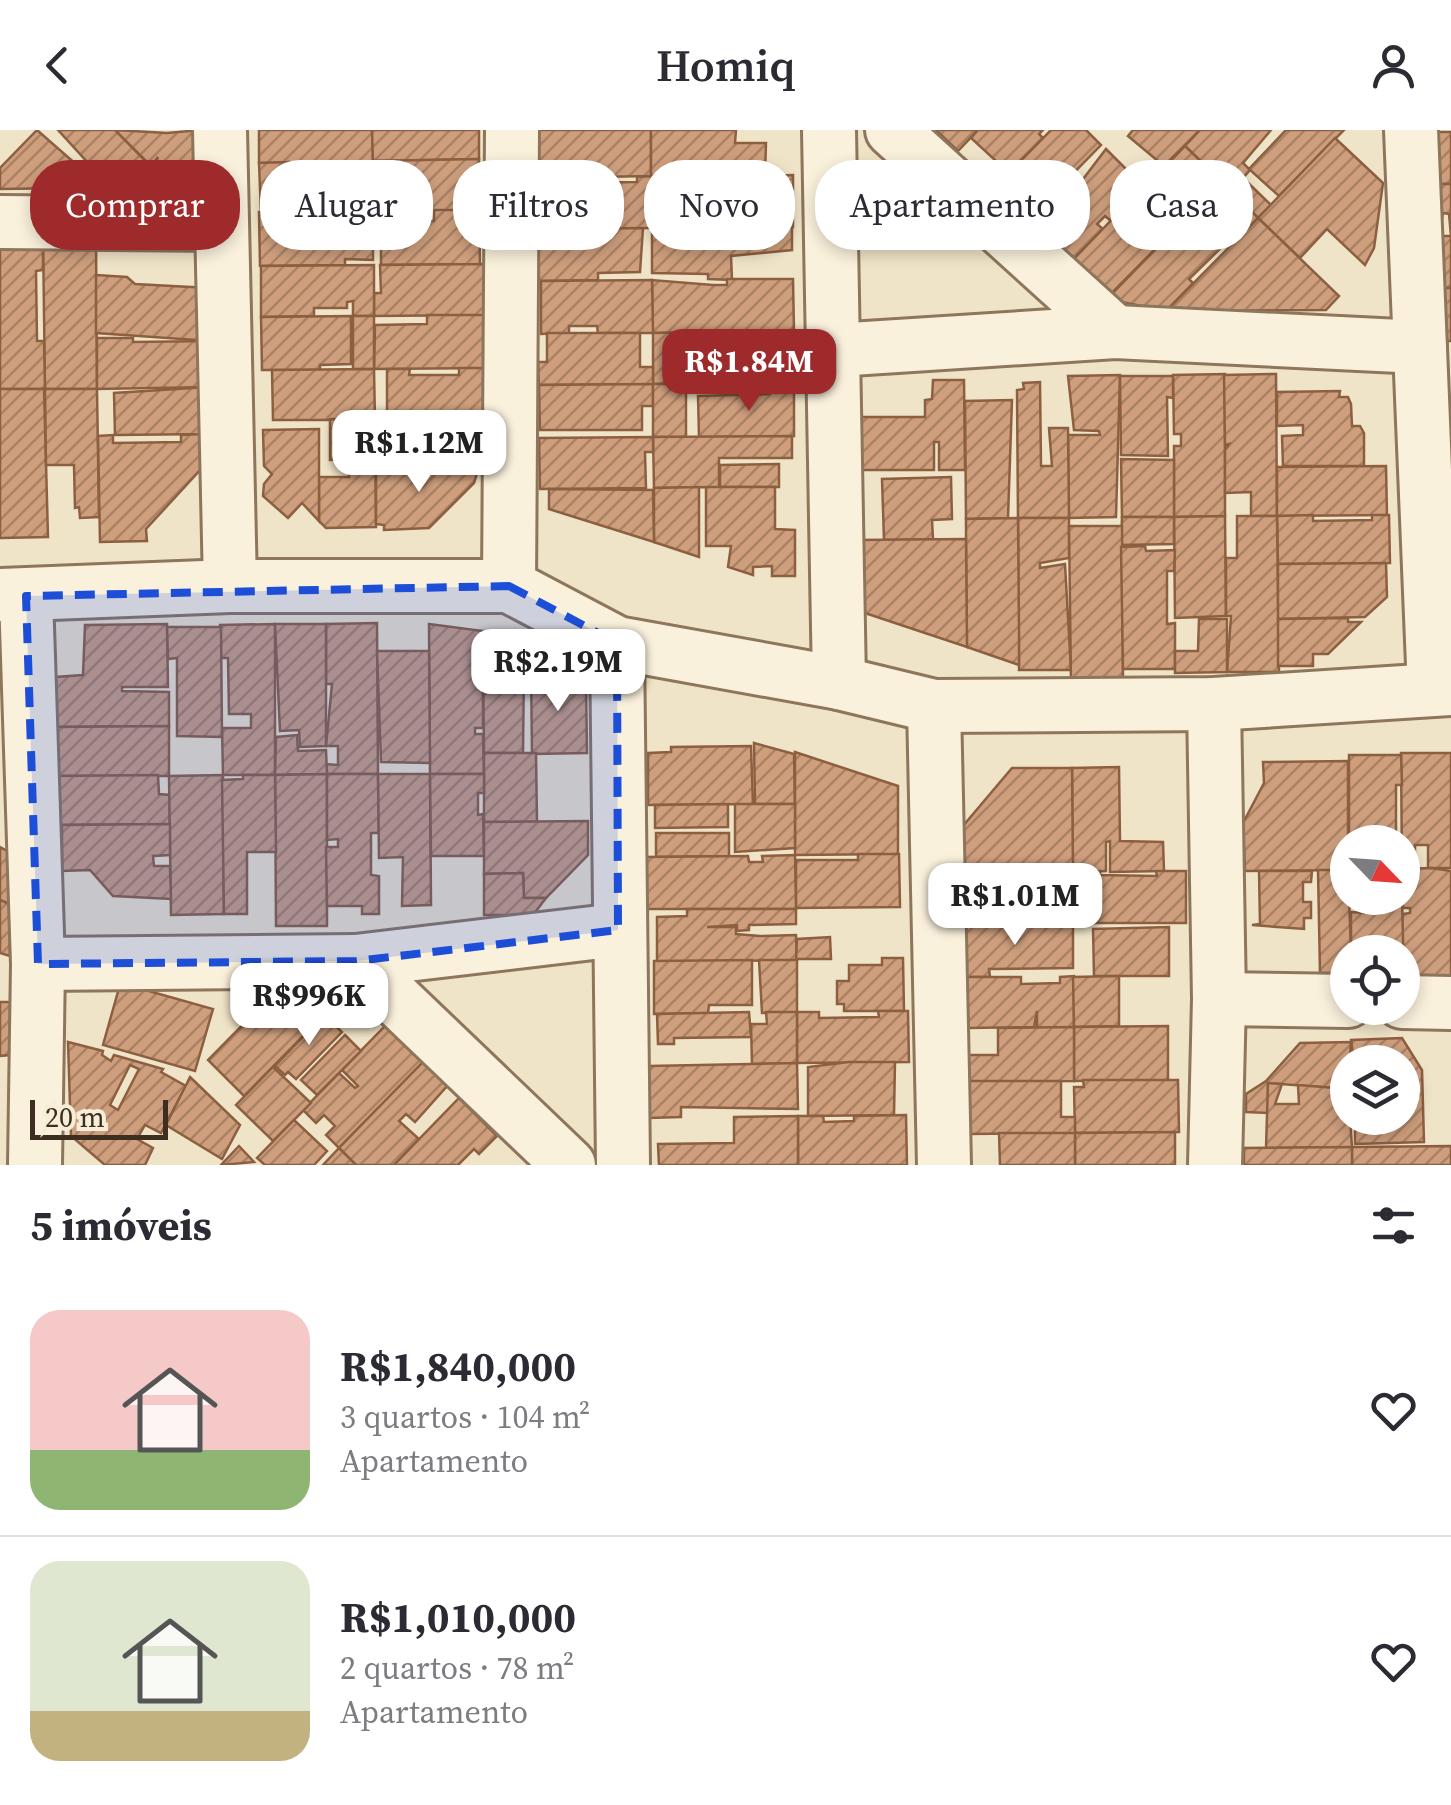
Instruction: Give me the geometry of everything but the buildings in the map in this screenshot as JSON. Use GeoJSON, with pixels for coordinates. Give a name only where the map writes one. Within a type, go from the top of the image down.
{"type":"FeatureCollection","features":[{"type":"Feature","properties":{"kind":"street"},"geometry":{"type":"LineString","coordinates":[[220,130],[220,160]]}},
{"type":"Feature","properties":{"kind":"street"},"geometry":{"type":"LineString","coordinates":[[509,586],[512,130]]}},
{"type":"Feature","properties":{"kind":"street"},"geometry":{"type":"LineString","coordinates":[[829,130],[839,683]]}},
{"type":"Feature","properties":{"kind":"street"},"geometry":{"type":"LineString","coordinates":[[892,130],[1115,332]]}},
{"type":"Feature","properties":{"kind":"street"},"geometry":{"type":"LineString","coordinates":[[36,1165],[38,964],[13,596],[230,586],[509,586],[618,643],[839,683],[934,706],[1214,704],[1442,689],[1420,347],[1411,130]]}},
{"type":"Feature","properties":{"kind":"street"},"geometry":{"type":"LineString","coordinates":[[0,222],[30,222]]}},
{"type":"Feature","properties":{"kind":"street"},"geometry":{"type":"LineString","coordinates":[[221,250],[230,586]]}},
{"type":"Feature","properties":{"kind":"street"},"geometry":{"type":"LineString","coordinates":[[835,350],[1115,332],[1420,347]]}},
{"type":"Feature","properties":{"kind":"street"},"geometry":{"type":"LineString","coordinates":[[618,643],[623,1165]]}},
{"type":"Feature","properties":{"kind":"street"},"geometry":{"type":"LineString","coordinates":[[1214,704],[1218,999],[1214,1165]]}},
{"type":"Feature","properties":{"kind":"street"},"geometry":{"type":"LineString","coordinates":[[934,706],[944,1165]]}},
{"type":"Feature","properties":{"kind":"street"},"geometry":{"type":"LineString","coordinates":[[38,964],[356,961],[618,930]]}},
{"type":"Feature","properties":{"kind":"street"},"geometry":{"type":"LineString","coordinates":[[356,961],[569,1165]]}},
{"type":"Feature","properties":{"kind":"street"},"geometry":{"type":"LineString","coordinates":[[1218,999],[1330,1002]]}},
{"type":"Feature","properties":{"kind":"street"},"geometry":{"type":"LineString","coordinates":[[1420,1002],[1451,1003]]}},
{"type":"Feature","properties":{"kind":"highlighted area"},"geometry":{"type":"Polygon","coordinates":[[[509,586],[617,643],[618,930],[356,961],[38,964],[26,596],[509,586]]]}}]}
